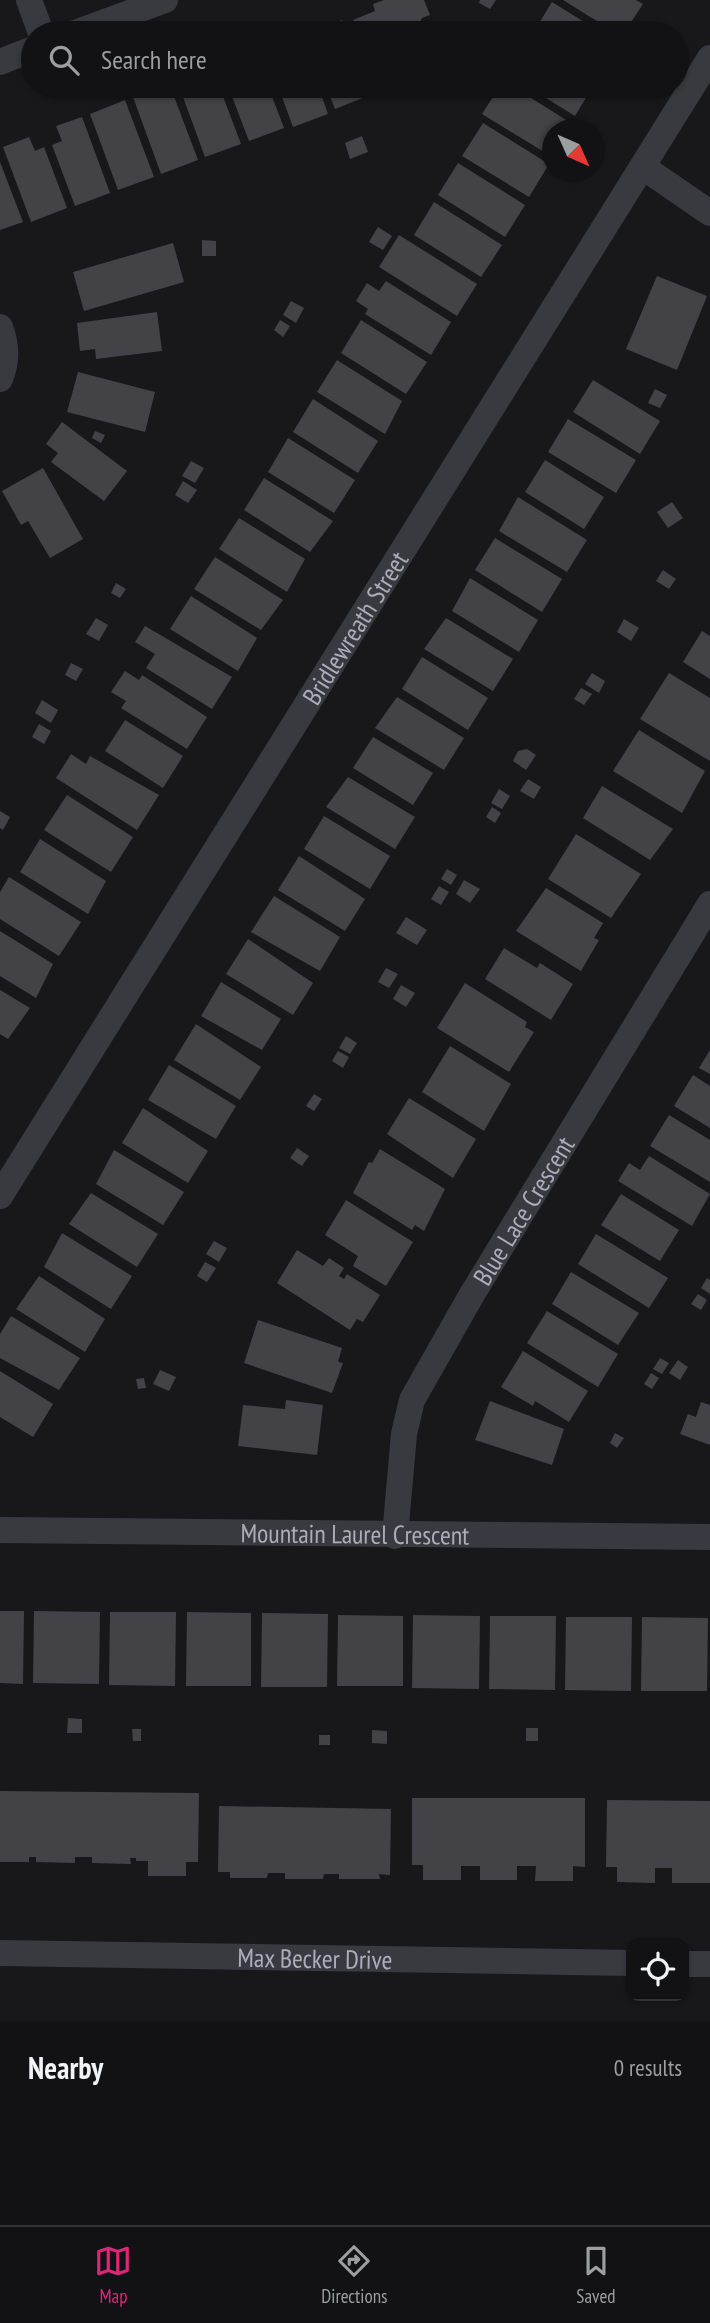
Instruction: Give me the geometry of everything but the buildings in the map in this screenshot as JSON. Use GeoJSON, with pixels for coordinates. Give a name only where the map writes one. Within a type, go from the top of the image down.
{"type":"FeatureCollection","features":[{"type":"Feature","properties":{"kind":"street"},"geometry":{"type":"LineString","coordinates":[[29,0],[37,21]]}},
{"type":"Feature","properties":{"kind":"street"},"geometry":{"type":"LineString","coordinates":[[108,21],[165,0]]}},
{"type":"Feature","properties":{"kind":"street"},"geometry":{"type":"LineString","coordinates":[[0,62],[21,54]]}},
{"type":"Feature","properties":{"kind":"street","name":"Bridlewreath Street"},"geometry":{"type":"LineString","coordinates":[[689,92],[710,58]]}},
{"type":"Feature","properties":{"kind":"street","name":"Bridlewreath Street"},"geometry":{"type":"LineString","coordinates":[[0,1196],[685,98]]}},
{"type":"Feature","properties":{"kind":"street"},"geometry":{"type":"LineString","coordinates":[[643,167],[710,213]]}},
{"type":"Feature","properties":{"kind":"street"},"geometry":{"type":"LineString","coordinates":[[0,327],[6,343],[5,365],[0,379]]}},
{"type":"Feature","properties":{"kind":"street","name":"Blue Lace Crescent"},"geometry":{"type":"LineString","coordinates":[[395,1536],[404,1434],[412,1400],[471,1296],[710,904]]}},
{"type":"Feature","properties":{"kind":"street","name":"Mountain Laurel Crescent"},"geometry":{"type":"LineString","coordinates":[[0,1530],[395,1536],[710,1537]]}},
{"type":"Feature","properties":{"kind":"street","name":"Max Becker Drive"},"geometry":{"type":"LineString","coordinates":[[0,1953],[626,1963]]}},
{"type":"Feature","properties":{"kind":"street"},"geometry":{"type":"LineString","coordinates":[[689,1964],[710,1964]]}}]}
